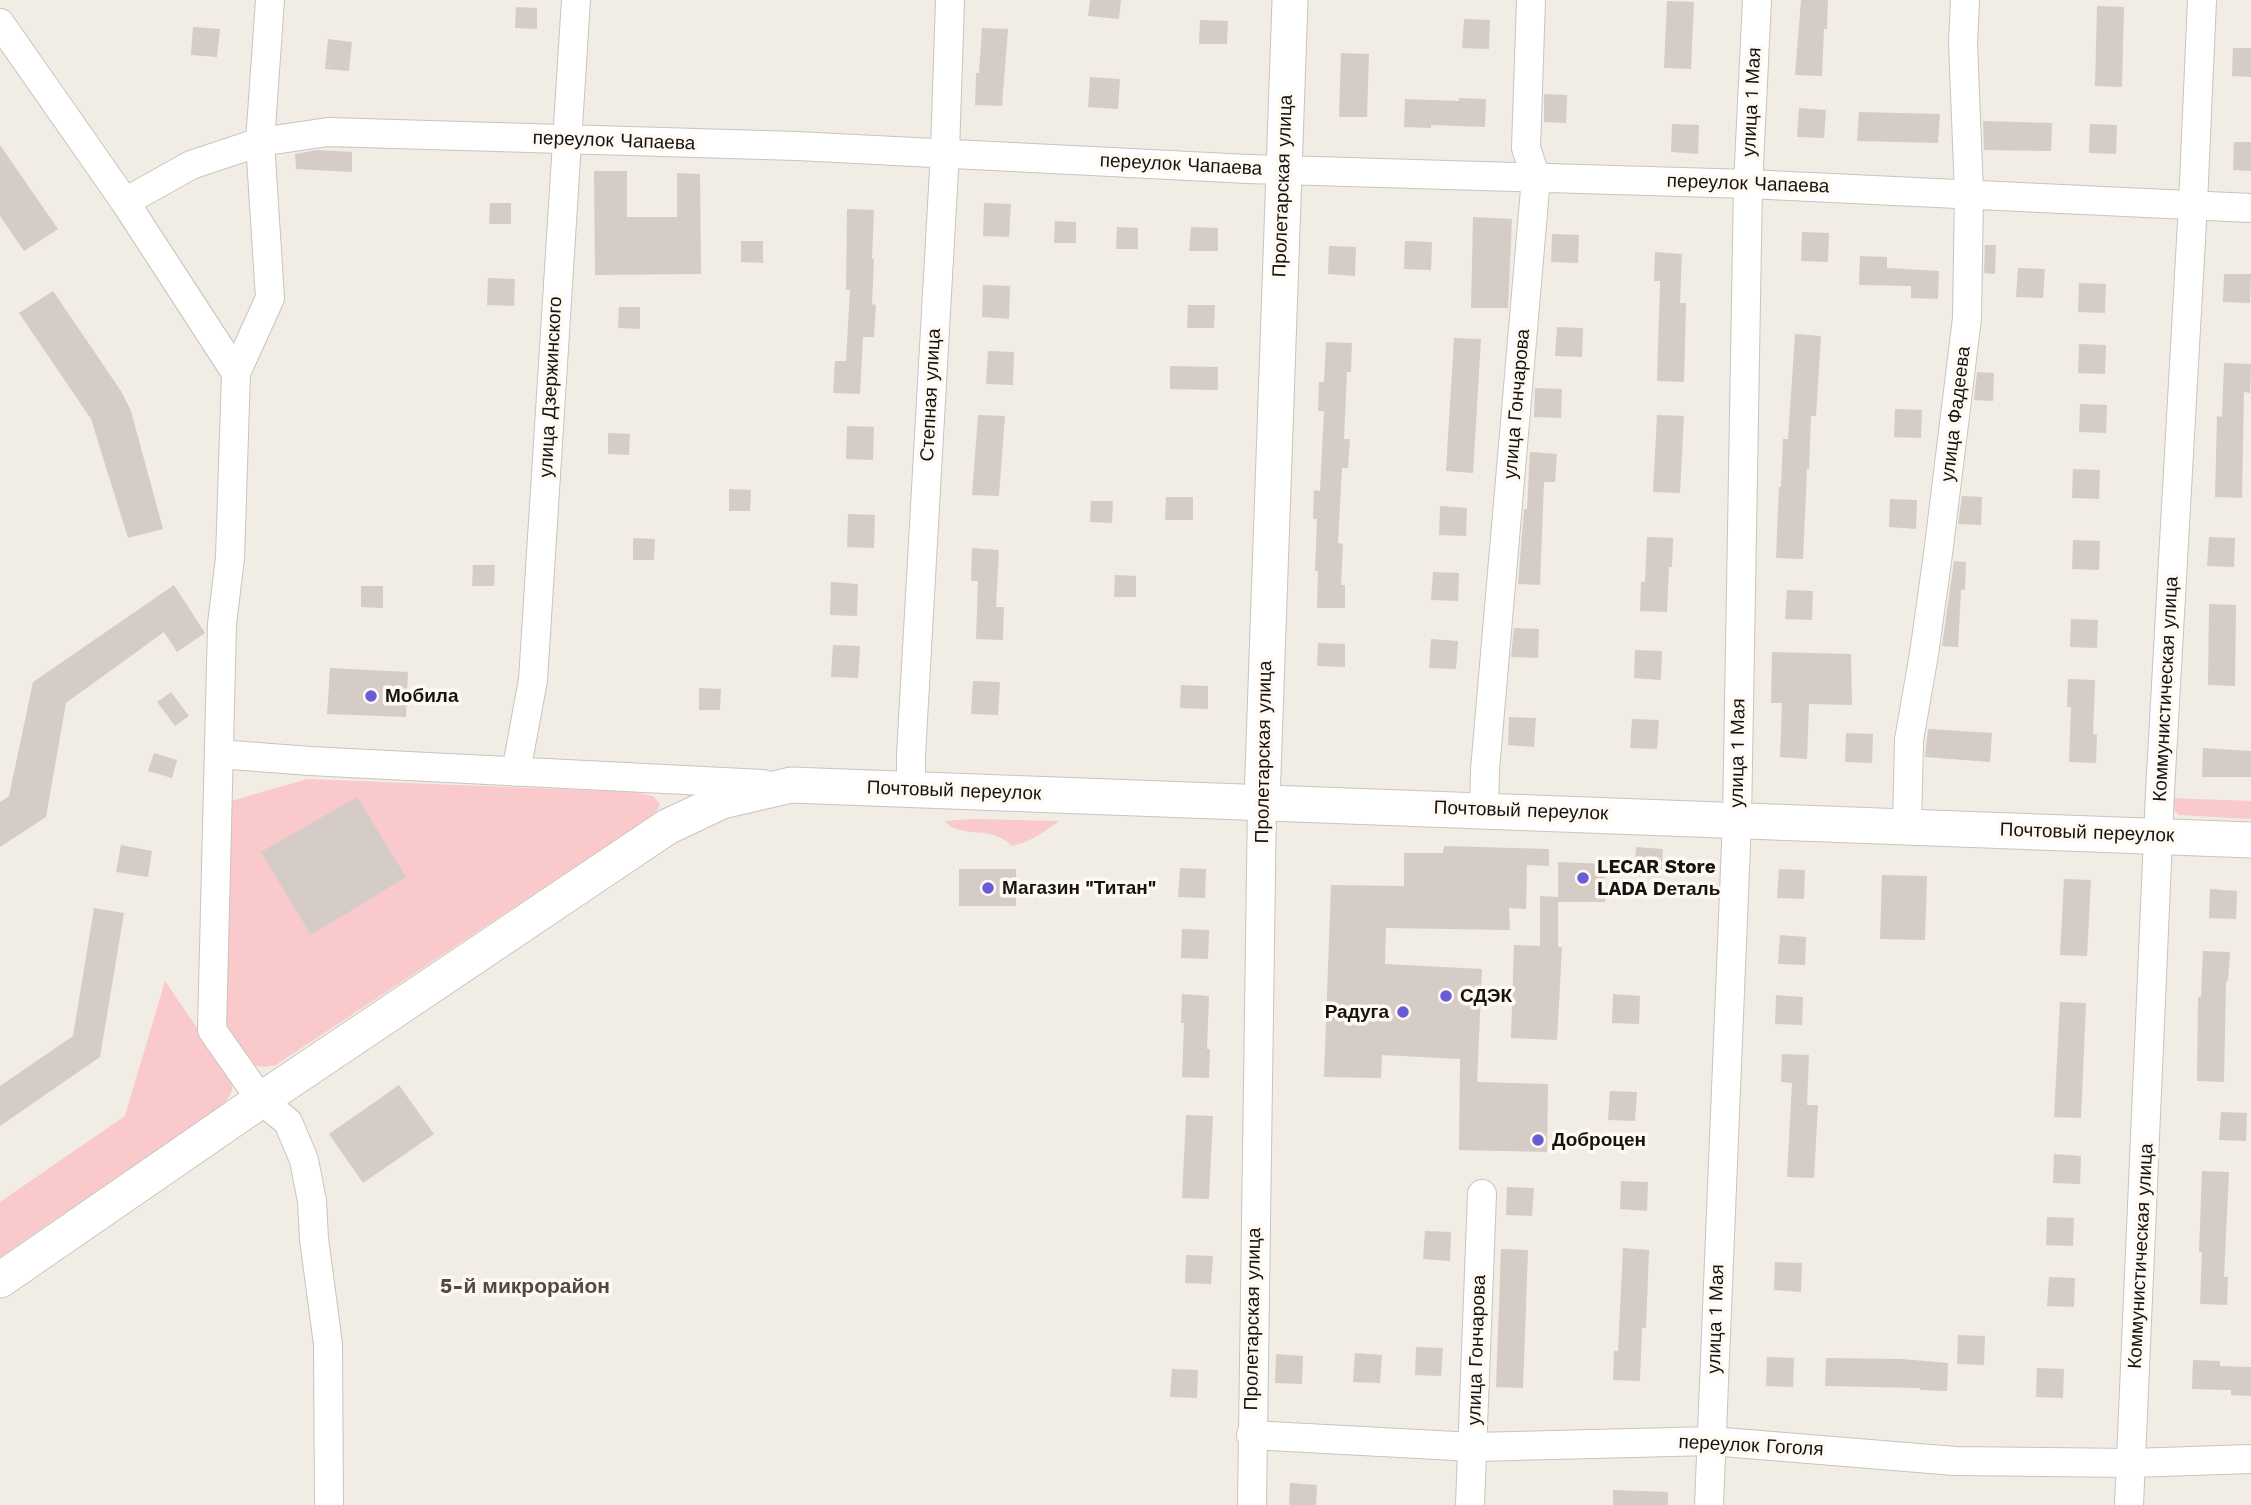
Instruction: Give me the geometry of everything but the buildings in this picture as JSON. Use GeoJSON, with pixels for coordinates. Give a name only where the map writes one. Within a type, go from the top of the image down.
{"type":"FeatureCollection","features":[{"type":"Feature","properties":{"kind":"main road","name":"Пролетарская улица"},"geometry":{"type":"LineString","coordinates":[[1262,801],[1290,0]]}},
{"type":"Feature","properties":{"kind":"main road","name":"Почтовый переулок"},"geometry":{"type":"LineString","coordinates":[[0,1280],[261,1100],[667,827],[722,802],[791,785],[2251,840]]}},
{"type":"Feature","properties":{"kind":"street"},"geometry":{"type":"LineString","coordinates":[[270,0],[260,142],[270,298],[236,373],[230,558],[222,624],[212,1030],[261,1100],[288,1122],[304,1160],[312,1201],[314,1239],[328,1344],[330,1505]]}},
{"type":"Feature","properties":{"kind":"street","name":"улица Дзержинского"},"geometry":{"type":"LineString","coordinates":[[516,772],[533,680],[576,0]]}},
{"type":"Feature","properties":{"kind":"street","name":"Степная улица"},"geometry":{"type":"LineString","coordinates":[[911,790],[945,152],[950,0]]}},
{"type":"Feature","properties":{"kind":"street","name":"улица Гончарова"},"geometry":{"type":"LineString","coordinates":[[1484,810],[1485,770],[1536,178],[1526,148],[1531,0]]}},
{"type":"Feature","properties":{"kind":"street","name":"улица 1 Мая"},"geometry":{"type":"LineString","coordinates":[[1709,1505],[1737,820],[1748,184],[1757,0]]}},
{"type":"Feature","properties":{"kind":"street","name":"улица Фадеева"},"geometry":{"type":"LineString","coordinates":[[1907,826],[1909,740],[1938,554],[1967,318],[1969,193],[1965,0]]}},
{"type":"Feature","properties":{"kind":"street","name":"Коммунистическая улица"},"geometry":{"type":"LineString","coordinates":[[2129,1505],[2160,792],[2202,0]]}},
{"type":"Feature","properties":{"kind":"street"},"geometry":{"type":"LineString","coordinates":[[0,23],[125,202],[236,373]]}},
{"type":"Feature","properties":{"kind":"street","name":"переулок Чапаева"},"geometry":{"type":"LineString","coordinates":[[125,202],[191,165],[260,142],[328,132],[945,152],[1283,169],[1969,193],[2251,208]]}},
{"type":"Feature","properties":{"kind":"street"},"geometry":{"type":"LineString","coordinates":[[219,754],[791,785]]}},
{"type":"Feature","properties":{"kind":"street","name":"Пролетарская улица"},"geometry":{"type":"LineString","coordinates":[[1252,1505],[1262,801]]}},
{"type":"Feature","properties":{"kind":"street","name":"улица Гончарова"},"geometry":{"type":"LineString","coordinates":[[1470,1505],[1482,1194]]}},
{"type":"Feature","properties":{"kind":"street","name":"переулок Гоголя"},"geometry":{"type":"LineString","coordinates":[[1251,1435],[1474,1447],[1711,1441],[1955,1461],[2132,1463],[2251,1459]]}},
{"type":"Feature","properties":{"kind":"shaded area"},"geometry":{"type":"Polygon","coordinates":[[[307,779],[633,792],[653,796],[660,804],[656,813],[276,1065],[252,1065],[223,1027],[228,802],[307,779]]]}},
{"type":"Feature","properties":{"kind":"shaded area"},"geometry":{"type":"Polygon","coordinates":[[[2169,798],[2251,801],[2251,819],[2179,815],[2171,807],[2169,798]]]}},
{"type":"Feature","properties":{"kind":"shaded area"},"geometry":{"type":"Polygon","coordinates":[[[945,821],[1059,821],[1031,839],[1012,846],[995,835],[959,830],[945,821]]]}},
{"type":"Feature","properties":{"kind":"shaded area"},"geometry":{"type":"Polygon","coordinates":[[[165,981],[233,1081],[232,1091],[225,1103],[0,1257],[0,1202],[125,1116],[165,981]]]}},
{"type":"Feature","properties":{"kind":"place","name":"Мобила"},"geometry":{"type":"Point","coordinates":[371,696]}},
{"type":"Feature","properties":{"kind":"place","name":"LECAR Store LADA Dеталь"},"geometry":{"type":"Point","coordinates":[1583,878]}},
{"type":"Feature","properties":{"kind":"place","name":"Магазин \"Титан\""},"geometry":{"type":"Point","coordinates":[988,888]}},
{"type":"Feature","properties":{"kind":"place","name":"СДЭК"},"geometry":{"type":"Point","coordinates":[1446,996]}},
{"type":"Feature","properties":{"kind":"place","name":"Радуга"},"geometry":{"type":"Point","coordinates":[1403,1012]}},
{"type":"Feature","properties":{"kind":"place","name":"Доброцен"},"geometry":{"type":"Point","coordinates":[1538,1140]}},
{"type":"Feature","properties":{"kind":"district","name":"5-й микрорайон"},"geometry":{"type":"Point","coordinates":[525,1287]}}]}
